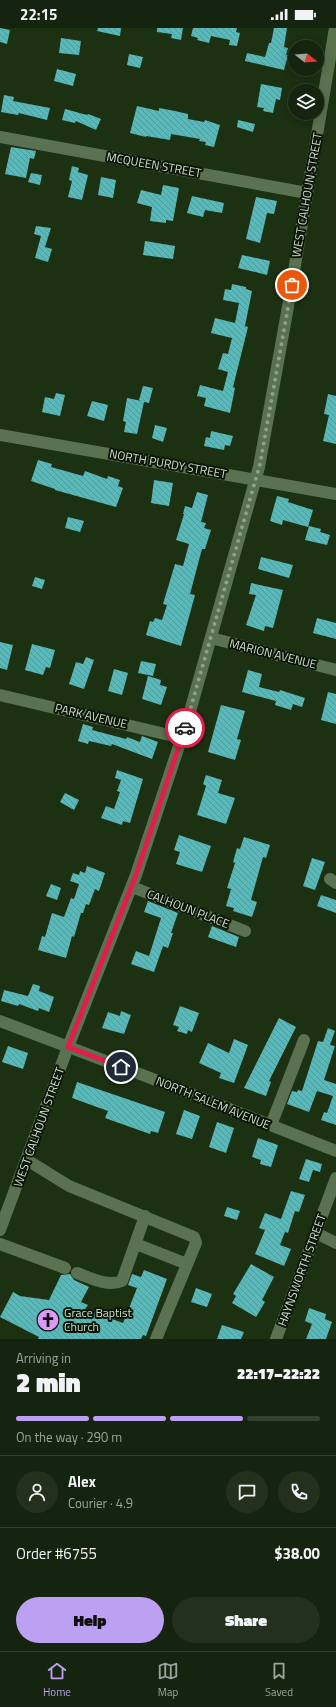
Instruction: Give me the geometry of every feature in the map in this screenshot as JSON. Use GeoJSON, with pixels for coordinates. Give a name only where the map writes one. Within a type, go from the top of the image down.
{"type":"FeatureCollection","features":[{"type":"Feature","properties":{"kind":"street","name":"WEST CALHOUN STREET"},"geometry":{"type":"LineString","coordinates":[[0,1230],[68,1047],[132,887],[182,738],[260,464],[335,28]]}},
{"type":"Feature","properties":{"kind":"street","name":"MCQUEEN STREET"},"geometry":{"type":"LineString","coordinates":[[0,137],[307,193]]}},
{"type":"Feature","properties":{"kind":"street","name":"NORTH PURDY STREET"},"geometry":{"type":"LineString","coordinates":[[0,435],[336,494]]}},
{"type":"Feature","properties":{"kind":"street","name":"MARION AVENUE"},"geometry":{"type":"LineString","coordinates":[[211,638],[336,670]]}},
{"type":"Feature","properties":{"kind":"street","name":"PARK AVENUE"},"geometry":{"type":"LineString","coordinates":[[0,695],[182,738]]}},
{"type":"Feature","properties":{"kind":"street","name":"CALHOUN PLACE"},"geometry":{"type":"LineString","coordinates":[[132,887],[245,931]]}},
{"type":"Feature","properties":{"kind":"street","name":"NORTH SALEM AVENUE"},"geometry":{"type":"LineString","coordinates":[[0,1021],[336,1152]]}},
{"type":"Feature","properties":{"kind":"street"},"geometry":{"type":"LineString","coordinates":[[270,1125],[304,1040]]}},
{"type":"Feature","properties":{"kind":"street"},"geometry":{"type":"LineString","coordinates":[[27,1160],[70,1186],[194,1236],[196,1243],[156,1339]]}},
{"type":"Feature","properties":{"kind":"street","name":"HAYNSWORTH STREET"},"geometry":{"type":"LineString","coordinates":[[276,1339],[336,1178]]}},
{"type":"Feature","properties":{"kind":"street"},"geometry":{"type":"LineString","coordinates":[[77,1273],[106,1283],[115,1284],[122,1281],[145,1216]]}},
{"type":"Feature","properties":{"kind":"street"},"geometry":{"type":"LineString","coordinates":[[316,1233],[336,1243]]}},
{"type":"Feature","properties":{"kind":"street"},"geometry":{"type":"LineString","coordinates":[[0,1244],[65,1268]]}},
{"type":"Feature","properties":{"kind":"street"},"geometry":{"type":"LineString","coordinates":[[136,1244],[187,1264]]}},
{"type":"Feature","properties":{"kind":"building"},"geometry":{"type":"Polygon","coordinates":[[[0,28],[10,30],[7,44],[0,42],[0,28]]]}},
{"type":"Feature","properties":{"kind":"building"},"geometry":{"type":"Polygon","coordinates":[[[98,28],[121,28],[120,36],[97,31],[98,28]]]}},
{"type":"Feature","properties":{"kind":"building"},"geometry":{"type":"Polygon","coordinates":[[[157,28],[183,28],[181,40],[171,38],[172,34],[157,32],[157,28]]]}},
{"type":"Feature","properties":{"kind":"building"},"geometry":{"type":"Polygon","coordinates":[[[193,28],[237,28],[236,32],[240,33],[237,46],[229,45],[230,40],[211,36],[209,43],[197,40],[198,38],[191,36],[193,28]]]}},
{"type":"Feature","properties":{"kind":"building"},"geometry":{"type":"Polygon","coordinates":[[[274,28],[287,28],[284,47],[288,48],[286,55],[288,55],[284,70],[245,61],[247,53],[265,57],[269,43],[271,43],[274,28]]]}},
{"type":"Feature","properties":{"kind":"building"},"geometry":{"type":"Polygon","coordinates":[[[61,38],[81,41],[79,55],[59,53],[61,38]]]}},
{"type":"Feature","properties":{"kind":"building"},"geometry":{"type":"Polygon","coordinates":[[[129,54],[143,57],[140,68],[127,65],[129,54]]]}},
{"type":"Feature","properties":{"kind":"building"},"geometry":{"type":"Polygon","coordinates":[[[57,69],[76,74],[73,86],[54,81],[57,69]]]}},
{"type":"Feature","properties":{"kind":"building"},"geometry":{"type":"Polygon","coordinates":[[[261,84],[282,88],[280,100],[276,99],[273,113],[263,111],[264,108],[257,107],[261,84]]]}},
{"type":"Feature","properties":{"kind":"building"},"geometry":{"type":"Polygon","coordinates":[[[4,95],[14,97],[13,101],[50,108],[47,120],[19,113],[18,115],[1,112],[4,95]]]}},
{"type":"Feature","properties":{"kind":"building"},"geometry":{"type":"Polygon","coordinates":[[[137,106],[159,111],[159,108],[175,111],[188,114],[188,119],[204,122],[205,120],[220,125],[214,147],[205,145],[206,142],[199,141],[200,139],[171,134],[170,140],[130,133],[137,106]]]}},
{"type":"Feature","properties":{"kind":"building"},"geometry":{"type":"Polygon","coordinates":[[[65,109],[88,114],[101,119],[96,130],[76,121],[75,123],[62,120],[65,109]]]}},
{"type":"Feature","properties":{"kind":"building"},"geometry":{"type":"Polygon","coordinates":[[[238,120],[255,124],[253,132],[237,127],[238,120]]]}},
{"type":"Feature","properties":{"kind":"building"},"geometry":{"type":"Polygon","coordinates":[[[11,147],[36,151],[34,159],[30,158],[26,178],[5,174],[11,147]]]}},
{"type":"Feature","properties":{"kind":"building"},"geometry":{"type":"Polygon","coordinates":[[[72,166],[79,168],[78,172],[88,175],[82,200],[68,197],[72,181],[69,180],[72,166]]]}},
{"type":"Feature","properties":{"kind":"building"},"geometry":{"type":"Polygon","coordinates":[[[31,173],[42,175],[40,185],[28,182],[31,173]]]}},
{"type":"Feature","properties":{"kind":"building"},"geometry":{"type":"Polygon","coordinates":[[[101,177],[116,180],[113,198],[98,195],[101,177]]]}},
{"type":"Feature","properties":{"kind":"building"},"geometry":{"type":"Polygon","coordinates":[[[163,185],[179,188],[173,221],[166,220],[166,223],[150,221],[152,207],[137,203],[141,190],[161,195],[163,185]]]}},
{"type":"Feature","properties":{"kind":"building"},"geometry":{"type":"Polygon","coordinates":[[[192,196],[224,203],[222,213],[205,210],[203,217],[187,213],[192,196]]]}},
{"type":"Feature","properties":{"kind":"building"},"geometry":{"type":"Polygon","coordinates":[[[256,197],[277,201],[274,214],[267,213],[260,243],[246,239],[256,197]]]}},
{"type":"Feature","properties":{"kind":"building"},"geometry":{"type":"Polygon","coordinates":[[[36,226],[51,228],[45,247],[52,249],[48,262],[35,258],[41,236],[34,234],[36,226]]]}},
{"type":"Feature","properties":{"kind":"building"},"geometry":{"type":"Polygon","coordinates":[[[145,241],[175,246],[173,259],[143,255],[145,241]]]}},
{"type":"Feature","properties":{"kind":"building"},"geometry":{"type":"Polygon","coordinates":[[[242,255],[270,261],[267,275],[238,268],[242,255]]]}},
{"type":"Feature","properties":{"kind":"building"},"geometry":{"type":"Polygon","coordinates":[[[232,284],[246,287],[246,289],[252,291],[245,326],[248,327],[233,387],[235,388],[230,413],[204,406],[206,398],[197,396],[200,385],[223,391],[228,372],[218,369],[223,353],[228,354],[232,338],[211,333],[215,318],[235,323],[239,303],[223,300],[225,289],[231,290],[232,284]]]}},
{"type":"Feature","properties":{"kind":"building"},"geometry":{"type":"Polygon","coordinates":[[[143,386],[153,388],[149,403],[144,402],[137,434],[124,432],[126,422],[123,421],[127,398],[142,401],[139,400],[143,386]]]}},
{"type":"Feature","properties":{"kind":"building"},"geometry":{"type":"Polygon","coordinates":[[[56,393],[65,395],[60,416],[42,412],[45,397],[54,399],[56,393]]]}},
{"type":"Feature","properties":{"kind":"building"},"geometry":{"type":"Polygon","coordinates":[[[328,394],[336,396],[336,444],[323,441],[329,415],[324,414],[328,394]]]}},
{"type":"Feature","properties":{"kind":"building"},"geometry":{"type":"Polygon","coordinates":[[[92,401],[108,405],[104,421],[87,416],[92,401]]]}},
{"type":"Feature","properties":{"kind":"building"},"geometry":{"type":"Polygon","coordinates":[[[155,425],[167,428],[163,442],[152,438],[155,425]]]}},
{"type":"Feature","properties":{"kind":"building"},"geometry":{"type":"Polygon","coordinates":[[[211,431],[233,436],[230,446],[225,445],[224,450],[204,446],[206,437],[210,438],[211,431]]]}},
{"type":"Feature","properties":{"kind":"building"},"geometry":{"type":"Polygon","coordinates":[[[38,460],[52,464],[51,467],[83,476],[85,471],[107,479],[108,476],[120,480],[118,486],[123,488],[116,507],[55,490],[31,481],[38,460]]]}},
{"type":"Feature","properties":{"kind":"building"},"geometry":{"type":"Polygon","coordinates":[[[154,480],[173,483],[169,506],[151,503],[154,480]]]}},
{"type":"Feature","properties":{"kind":"building"},"geometry":{"type":"Polygon","coordinates":[[[197,492],[208,495],[201,522],[206,523],[204,528],[211,530],[205,549],[202,549],[190,594],[195,595],[181,646],[146,635],[150,621],[153,622],[155,618],[162,620],[167,605],[163,604],[175,564],[183,566],[189,544],[176,540],[185,506],[192,508],[197,492]]]}},
{"type":"Feature","properties":{"kind":"building"},"geometry":{"type":"Polygon","coordinates":[[[277,496],[289,499],[288,502],[313,510],[308,527],[283,520],[282,525],[270,521],[277,496]]]}},
{"type":"Feature","properties":{"kind":"building"},"geometry":{"type":"Polygon","coordinates":[[[68,517],[84,521],[80,532],[65,528],[68,517]]]}},
{"type":"Feature","properties":{"kind":"building"},"geometry":{"type":"Polygon","coordinates":[[[309,526],[321,529],[320,532],[330,535],[327,545],[305,540],[309,526]]]}},
{"type":"Feature","properties":{"kind":"building"},"geometry":{"type":"Polygon","coordinates":[[[261,557],[293,565],[289,578],[258,569],[261,557]]]}},
{"type":"Feature","properties":{"kind":"building"},"geometry":{"type":"Polygon","coordinates":[[[35,577],[45,580],[42,589],[32,586],[35,577]]]}},
{"type":"Feature","properties":{"kind":"building"},"geometry":{"type":"Polygon","coordinates":[[[251,583],[283,590],[273,628],[265,626],[264,631],[246,625],[256,595],[249,594],[251,583]]]}},
{"type":"Feature","properties":{"kind":"building"},"geometry":{"type":"Polygon","coordinates":[[[317,618],[336,623],[336,639],[313,633],[317,618]]]}},
{"type":"Feature","properties":{"kind":"building"},"geometry":{"type":"Polygon","coordinates":[[[0,642],[13,645],[7,670],[0,668],[0,642]]]}},
{"type":"Feature","properties":{"kind":"building"},"geometry":{"type":"Polygon","coordinates":[[[32,644],[55,650],[50,668],[46,667],[43,675],[25,670],[32,644]]]}},
{"type":"Feature","properties":{"kind":"building"},"geometry":{"type":"Polygon","coordinates":[[[86,657],[94,660],[84,689],[69,684],[76,662],[83,664],[86,657]]]}},
{"type":"Feature","properties":{"kind":"building"},"geometry":{"type":"Polygon","coordinates":[[[141,661],[156,664],[153,676],[138,673],[141,661]]]}},
{"type":"Feature","properties":{"kind":"building"},"geometry":{"type":"Polygon","coordinates":[[[114,669],[128,673],[122,695],[108,691],[114,669]]]}},
{"type":"Feature","properties":{"kind":"building"},"geometry":{"type":"Polygon","coordinates":[[[248,670],[262,674],[259,687],[279,692],[280,690],[305,698],[302,707],[293,704],[291,710],[275,705],[276,701],[242,692],[248,670]]]}},
{"type":"Feature","properties":{"kind":"building"},"geometry":{"type":"Polygon","coordinates":[[[148,676],[161,680],[160,685],[167,687],[161,705],[142,699],[148,676]]]}},
{"type":"Feature","properties":{"kind":"building"},"geometry":{"type":"Polygon","coordinates":[[[328,692],[336,694],[336,724],[321,720],[328,692]]]}},
{"type":"Feature","properties":{"kind":"building"},"geometry":{"type":"Polygon","coordinates":[[[221,705],[245,711],[237,739],[241,740],[235,760],[208,752],[221,705]]]}},
{"type":"Feature","properties":{"kind":"building"},"geometry":{"type":"Polygon","coordinates":[[[83,724],[93,727],[92,730],[126,739],[127,737],[140,742],[142,736],[158,742],[152,759],[112,744],[111,746],[89,741],[88,744],[78,741],[83,724]]]}},
{"type":"Feature","properties":{"kind":"building"},"geometry":{"type":"Polygon","coordinates":[[[117,770],[143,779],[130,823],[123,821],[122,825],[101,818],[106,806],[114,809],[120,792],[117,791],[121,780],[115,778],[117,770]]]}},
{"type":"Feature","properties":{"kind":"building"},"geometry":{"type":"Polygon","coordinates":[[[206,775],[222,780],[218,793],[235,798],[226,824],[197,815],[206,786],[203,784],[206,775]]]}},
{"type":"Feature","properties":{"kind":"building"},"geometry":{"type":"Polygon","coordinates":[[[65,793],[79,800],[74,810],[60,802],[65,793]]]}},
{"type":"Feature","properties":{"kind":"building"},"geometry":{"type":"Polygon","coordinates":[[[179,835],[211,846],[202,872],[176,864],[180,852],[174,850],[179,835]]]}},
{"type":"Feature","properties":{"kind":"building"},"geometry":{"type":"Polygon","coordinates":[[[244,837],[270,845],[266,858],[263,857],[251,900],[257,902],[252,917],[233,911],[234,908],[226,906],[231,889],[227,888],[235,863],[233,862],[237,848],[240,849],[244,837]]]}},
{"type":"Feature","properties":{"kind":"building"},"geometry":{"type":"Polygon","coordinates":[[[312,858],[325,862],[315,890],[303,886],[312,858]]]}},
{"type":"Feature","properties":{"kind":"building"},"geometry":{"type":"Polygon","coordinates":[[[87,866],[105,873],[99,891],[95,889],[89,905],[86,904],[83,913],[81,913],[74,937],[72,936],[66,958],[38,950],[42,936],[45,937],[52,913],[64,917],[71,898],[74,899],[79,884],[70,881],[73,873],[79,875],[80,871],[85,873],[87,866]]]}},
{"type":"Feature","properties":{"kind":"building"},"geometry":{"type":"Polygon","coordinates":[[[51,884],[61,888],[57,900],[46,896],[51,884]]]}},
{"type":"Feature","properties":{"kind":"building"},"geometry":{"type":"Polygon","coordinates":[[[321,895],[336,900],[336,913],[317,906],[321,895]]]}},
{"type":"Feature","properties":{"kind":"building"},"geometry":{"type":"Polygon","coordinates":[[[148,901],[178,913],[171,933],[173,933],[168,948],[163,946],[154,972],[131,964],[136,951],[149,956],[161,918],[144,912],[148,901]]]}},
{"type":"Feature","properties":{"kind":"building"},"geometry":{"type":"Polygon","coordinates":[[[212,926],[239,937],[236,947],[208,937],[212,926]]]}},
{"type":"Feature","properties":{"kind":"building"},"geometry":{"type":"Polygon","coordinates":[[[33,984],[40,986],[39,991],[54,997],[49,1012],[39,1008],[38,1011],[19,1004],[18,1006],[1,1001],[4,990],[28,996],[33,984]]]}},
{"type":"Feature","properties":{"kind":"building"},"geometry":{"type":"Polygon","coordinates":[[[180,1006],[199,1013],[192,1032],[188,1030],[187,1034],[177,1031],[179,1027],[173,1025],[180,1006]]]}},
{"type":"Feature","properties":{"kind":"building"},"geometry":{"type":"Polygon","coordinates":[[[121,1011],[131,1015],[124,1034],[102,1028],[108,1012],[120,1016],[121,1011]]]}},
{"type":"Feature","properties":{"kind":"building"},"geometry":{"type":"Polygon","coordinates":[[[279,1018],[296,1027],[269,1081],[271,1082],[266,1096],[244,1088],[279,1018]]]}},
{"type":"Feature","properties":{"kind":"building"},"geometry":{"type":"Polygon","coordinates":[[[328,1028],[335,1031],[330,1045],[335,1046],[324,1080],[336,1084],[336,1125],[321,1120],[324,1112],[327,1113],[333,1096],[317,1091],[309,1112],[287,1104],[292,1091],[302,1091],[318,1041],[323,1042],[328,1028]]]}},
{"type":"Feature","properties":{"kind":"building"},"geometry":{"type":"Polygon","coordinates":[[[234,1039],[248,1045],[234,1083],[219,1078],[221,1073],[199,1063],[208,1043],[229,1053],[234,1039]]]}},
{"type":"Feature","properties":{"kind":"building"},"geometry":{"type":"Polygon","coordinates":[[[8,1046],[28,1053],[23,1069],[2,1062],[8,1046]]]}},
{"type":"Feature","properties":{"kind":"building"},"geometry":{"type":"Polygon","coordinates":[[[77,1082],[165,1112],[158,1133],[151,1131],[150,1134],[105,1118],[108,1111],[72,1098],[77,1082]]]}},
{"type":"Feature","properties":{"kind":"building"},"geometry":{"type":"Polygon","coordinates":[[[184,1110],[200,1116],[192,1139],[176,1134],[184,1110]]]}},
{"type":"Feature","properties":{"kind":"building"},"geometry":{"type":"Polygon","coordinates":[[[217,1122],[234,1128],[226,1153],[209,1147],[217,1122]]]}},
{"type":"Feature","properties":{"kind":"building"},"geometry":{"type":"Polygon","coordinates":[[[258,1138],[278,1145],[271,1167],[260,1164],[261,1160],[252,1157],[258,1138]]]}},
{"type":"Feature","properties":{"kind":"building"},"geometry":{"type":"Polygon","coordinates":[[[306,1159],[322,1164],[320,1172],[313,1170],[309,1182],[299,1179],[306,1159]]]}},
{"type":"Feature","properties":{"kind":"building"},"geometry":{"type":"Polygon","coordinates":[[[291,1191],[305,1195],[299,1212],[295,1211],[288,1233],[285,1232],[280,1245],[291,1249],[284,1266],[255,1254],[265,1230],[259,1228],[265,1213],[281,1219],[291,1191]]]}},
{"type":"Feature","properties":{"kind":"building"},"geometry":{"type":"Polygon","coordinates":[[[227,1207],[240,1211],[237,1220],[224,1216],[227,1207]]]}},
{"type":"Feature","properties":{"kind":"building"},"geometry":{"type":"Polygon","coordinates":[[[251,1264],[274,1277],[262,1300],[265,1302],[256,1317],[232,1303],[236,1296],[233,1294],[251,1264]]]}},
{"type":"Feature","properties":{"kind":"building"},"geometry":{"type":"Polygon","coordinates":[[[144,1270],[167,1279],[146,1336],[143,1335],[141,1339],[38,1339],[39,1337],[0,1317],[13,1292],[20,1296],[49,1300],[61,1275],[70,1274],[74,1280],[89,1287],[81,1302],[88,1305],[85,1309],[123,1323],[137,1288],[128,1285],[132,1274],[141,1277],[144,1270]]]}},
{"type":"Feature","properties":{"kind":"building"},"geometry":{"type":"Polygon","coordinates":[[[196,1288],[212,1294],[207,1307],[191,1302],[196,1288]]]}},
{"type":"Feature","properties":{"kind":"building"},"geometry":{"type":"Polygon","coordinates":[[[309,1308],[326,1314],[325,1319],[332,1322],[326,1339],[306,1339],[312,1324],[305,1321],[309,1308]]]}},
{"type":"Feature","properties":{"kind":"building"},"geometry":{"type":"Polygon","coordinates":[[[222,1325],[244,1332],[241,1339],[217,1339],[222,1325]]]}},
{"type":"Feature","properties":{"kind":"way so far"},"geometry":{"type":"LineString","coordinates":[[185,728],[260,464],[292,285]]}},
{"type":"Feature","properties":{"kind":"place","name":"Grace Baptist Church"},"geometry":{"type":"Point","coordinates":[48,1320]}},
{"type":"Feature","properties":{"kind":"route"},"geometry":{"type":"LineString","coordinates":[[121,1067],[68,1047],[136,875],[185,728]]}}]}
